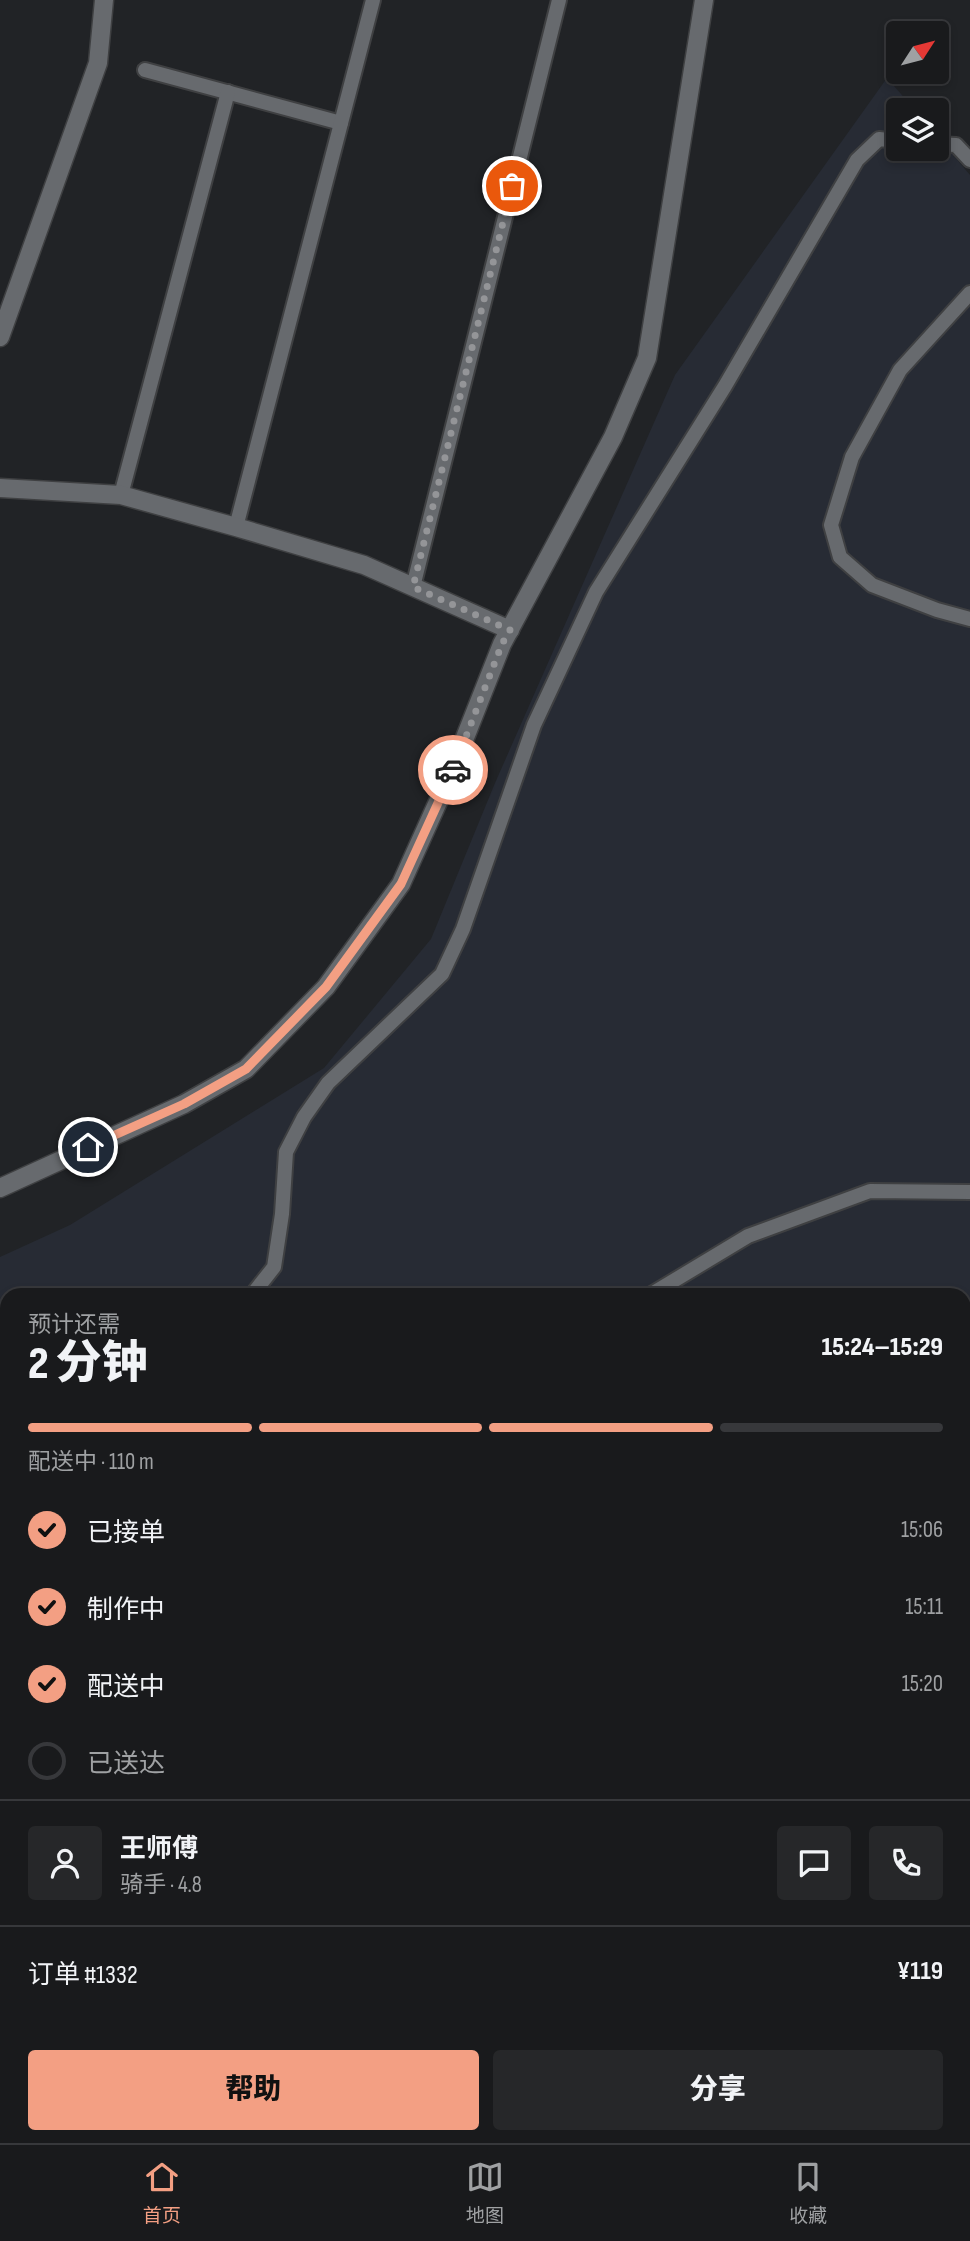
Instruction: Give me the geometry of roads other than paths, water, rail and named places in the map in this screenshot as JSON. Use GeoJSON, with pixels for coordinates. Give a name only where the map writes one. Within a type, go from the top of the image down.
{"type":"FeatureCollection","features":[{"type":"Feature","properties":{"kind":"street"},"geometry":{"type":"LineString","coordinates":[[0,337],[98,63],[104,0]]}},
{"type":"Feature","properties":{"kind":"street"},"geometry":{"type":"LineString","coordinates":[[0,1188],[184,1104],[246,1069],[326,987],[401,884],[451,773],[502,644],[613,437],[647,358],[704,0]]}},
{"type":"Feature","properties":{"kind":"street"},"geometry":{"type":"LineString","coordinates":[[0,488],[121,495],[236,527],[364,565],[510,630]]}},
{"type":"Feature","properties":{"kind":"lane"},"geometry":{"type":"LineString","coordinates":[[236,527],[373,0]]}},
{"type":"Feature","properties":{"kind":"lane"},"geometry":{"type":"LineString","coordinates":[[413,587],[559,0]]}},
{"type":"Feature","properties":{"kind":"lane"},"geometry":{"type":"LineString","coordinates":[[145,70],[341,122]]}},
{"type":"Feature","properties":{"kind":"lane"},"geometry":{"type":"LineString","coordinates":[[121,495],[228,92]]}},
{"type":"Feature","properties":{"kind":"lane"},"geometry":{"type":"LineString","coordinates":[[260,1288],[274,1266],[282,1214],[286,1152],[304,1117],[328,1083],[442,974],[463,929],[534,725],[596,592],[725,386],[857,160],[879,139],[886,140]]}},
{"type":"Feature","properties":{"kind":"lane"},"geometry":{"type":"LineString","coordinates":[[949,145],[956,145],[970,160]]}},
{"type":"Feature","properties":{"kind":"lane"},"geometry":{"type":"LineString","coordinates":[[970,293],[900,370],[852,457],[831,525],[839,557],[872,585],[937,610],[970,619]]}},
{"type":"Feature","properties":{"kind":"lane"},"geometry":{"type":"LineString","coordinates":[[662,1288],[748,1236],[870,1191],[970,1192]]}}]}
